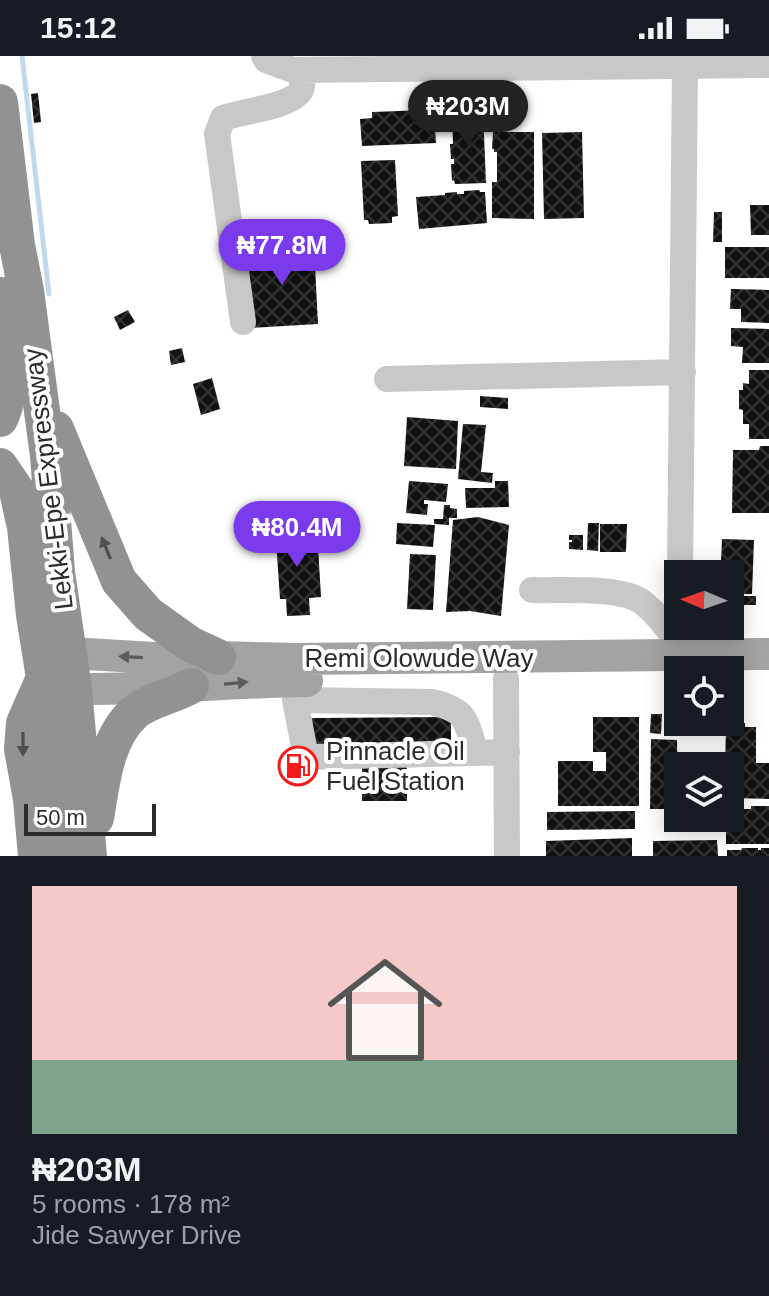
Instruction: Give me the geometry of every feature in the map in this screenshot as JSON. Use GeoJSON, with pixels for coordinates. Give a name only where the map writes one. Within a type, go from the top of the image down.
{"type":"FeatureCollection","features":[{"type":"Feature","properties":{"kind":"highway","name":"Lekki-Epe Expressway"},"geometry":{"type":"LineString","coordinates":[[0,102],[48,456],[57,572],[70,653],[59,684],[89,856]]}},
{"type":"Feature","properties":{"kind":"highway"},"geometry":{"type":"LineString","coordinates":[[0,267],[8,376],[4,412],[0,419]]}},
{"type":"Feature","properties":{"kind":"highway"},"geometry":{"type":"LineString","coordinates":[[38,386],[119,581],[148,614],[190,644],[218,657]]}},
{"type":"Feature","properties":{"kind":"highway"},"geometry":{"type":"LineString","coordinates":[[0,466],[17,491],[25,527],[32,601],[59,684],[63,856]]}},
{"type":"Feature","properties":{"kind":"highway"},"geometry":{"type":"LineString","coordinates":[[0,510],[11,624],[17,648],[27,663],[59,684]]}},
{"type":"Feature","properties":{"kind":"highway"},"geometry":{"type":"LineString","coordinates":[[36,856],[31,799],[22,749],[24,723],[59,684]]}},
{"type":"Feature","properties":{"kind":"highway"},"geometry":{"type":"LineString","coordinates":[[89,856],[104,775],[115,737],[135,713],[191,686]]}},
{"type":"Feature","properties":{"kind":"highway"},"geometry":{"type":"LineString","coordinates":[[0,765],[20,856]]}},
{"type":"Feature","properties":{"kind":"main road","name":"Remi Olowude Way"},"geometry":{"type":"LineString","coordinates":[[70,653],[154,658],[218,657],[297,680],[506,658],[679,650],[769,654]]}},
{"type":"Feature","properties":{"kind":"main road","name":"Remi Olowude Way"},"geometry":{"type":"LineString","coordinates":[[59,684],[137,689],[261,681],[506,678],[679,650]]}},
{"type":"Feature","properties":{"kind":"main road"},"geometry":{"type":"LineString","coordinates":[[744,676],[769,676]]}},
{"type":"Feature","properties":{"kind":"street"},"geometry":{"type":"LineString","coordinates":[[265,58],[303,71],[769,65]]}},
{"type":"Feature","properties":{"kind":"street"},"geometry":{"type":"LineString","coordinates":[[680,560],[685,66]]}},
{"type":"Feature","properties":{"kind":"street"},"geometry":{"type":"LineString","coordinates":[[243,322],[217,134],[223,118],[295,97],[302,88],[303,71]]}},
{"type":"Feature","properties":{"kind":"street"},"geometry":{"type":"LineString","coordinates":[[387,379],[683,372]]}},
{"type":"Feature","properties":{"kind":"street"},"geometry":{"type":"LineString","coordinates":[[532,590],[630,595],[644,603],[679,650]]}},
{"type":"Feature","properties":{"kind":"street"},"geometry":{"type":"LineString","coordinates":[[506,678],[507,856]]}},
{"type":"Feature","properties":{"kind":"street"},"geometry":{"type":"LineString","coordinates":[[476,753],[463,715],[449,706],[297,680],[305,752],[312,757],[476,753],[507,752]]}},
{"type":"Feature","properties":{"kind":"building"},"geometry":{"type":"Polygon","coordinates":[[[38,93],[41,122],[34,123],[31,94],[38,93]]]}},
{"type":"Feature","properties":{"kind":"building"},"geometry":{"type":"Polygon","coordinates":[[[426,110],[427,115],[434,114],[436,143],[362,146],[360,119],[372,118],[372,112],[426,110]]]}},
{"type":"Feature","properties":{"kind":"building"},"geometry":{"type":"Polygon","coordinates":[[[483,111],[486,183],[455,184],[452,181],[451,164],[454,164],[454,159],[451,159],[450,144],[453,144],[452,112],[483,111]]]}},
{"type":"Feature","properties":{"kind":"building"},"geometry":{"type":"Polygon","coordinates":[[[493,132],[534,132],[534,219],[492,218],[492,182],[497,182],[493,132]]]}},
{"type":"Feature","properties":{"kind":"building"},"geometry":{"type":"Polygon","coordinates":[[[582,132],[584,218],[544,219],[542,133],[582,132]]]}},
{"type":"Feature","properties":{"kind":"building"},"geometry":{"type":"Polygon","coordinates":[[[395,160],[398,216],[392,217],[392,223],[369,224],[368,220],[364,220],[361,161],[395,160]]]}},
{"type":"Feature","properties":{"kind":"building"},"geometry":{"type":"Polygon","coordinates":[[[479,190],[485,192],[487,223],[419,229],[416,197],[479,190]]]}},
{"type":"Feature","properties":{"kind":"building"},"geometry":{"type":"Polygon","coordinates":[[[750,205],[769,205],[769,235],[751,235],[750,205]]]}},
{"type":"Feature","properties":{"kind":"building"},"geometry":{"type":"Polygon","coordinates":[[[714,212],[722,212],[722,242],[713,242],[714,212]]]}},
{"type":"Feature","properties":{"kind":"building"},"geometry":{"type":"Polygon","coordinates":[[[314,246],[318,324],[251,328],[247,249],[314,246]]]}},
{"type":"Feature","properties":{"kind":"building"},"geometry":{"type":"Polygon","coordinates":[[[725,247],[769,247],[769,278],[725,278],[725,247]]]}},
{"type":"Feature","properties":{"kind":"building"},"geometry":{"type":"Polygon","coordinates":[[[731,289],[769,290],[769,323],[741,322],[741,309],[730,309],[731,289]]]}},
{"type":"Feature","properties":{"kind":"building"},"geometry":{"type":"Polygon","coordinates":[[[128,310],[135,322],[120,330],[114,317],[128,310]]]}},
{"type":"Feature","properties":{"kind":"building"},"geometry":{"type":"Polygon","coordinates":[[[731,328],[769,329],[769,363],[742,363],[743,347],[731,346],[731,328]]]}},
{"type":"Feature","properties":{"kind":"building"},"geometry":{"type":"Polygon","coordinates":[[[182,348],[185,362],[171,365],[169,351],[182,348]]]}},
{"type":"Feature","properties":{"kind":"building"},"geometry":{"type":"Polygon","coordinates":[[[749,370],[769,370],[769,439],[749,439],[749,424],[743,424],[739,390],[743,390],[743,383],[749,384],[749,370]]]}},
{"type":"Feature","properties":{"kind":"building"},"geometry":{"type":"Polygon","coordinates":[[[212,378],[220,409],[201,415],[193,384],[212,378]]]}},
{"type":"Feature","properties":{"kind":"building"},"geometry":{"type":"Polygon","coordinates":[[[480,396],[508,398],[508,409],[480,407],[480,396]]]}},
{"type":"Feature","properties":{"kind":"building"},"geometry":{"type":"Polygon","coordinates":[[[407,417],[458,421],[456,469],[404,466],[407,417]]]}},
{"type":"Feature","properties":{"kind":"building"},"geometry":{"type":"Polygon","coordinates":[[[463,424],[486,425],[481,472],[493,473],[492,483],[458,479],[463,424]]]}},
{"type":"Feature","properties":{"kind":"building"},"geometry":{"type":"Polygon","coordinates":[[[760,446],[769,446],[769,513],[732,513],[733,450],[759,450],[760,446]]]}},
{"type":"Feature","properties":{"kind":"building"},"geometry":{"type":"Polygon","coordinates":[[[409,481],[448,484],[446,502],[424,500],[424,504],[428,504],[427,515],[406,513],[409,481]]]}},
{"type":"Feature","properties":{"kind":"building"},"geometry":{"type":"Polygon","coordinates":[[[495,481],[508,481],[509,507],[466,508],[465,488],[495,488],[495,481]]]}},
{"type":"Feature","properties":{"kind":"building"},"geometry":{"type":"Polygon","coordinates":[[[444,505],[457,509],[457,518],[449,518],[449,525],[434,524],[434,519],[443,519],[444,505]]]}},
{"type":"Feature","properties":{"kind":"building"},"geometry":{"type":"Polygon","coordinates":[[[478,517],[509,525],[501,616],[470,611],[446,612],[453,520],[478,517]]]}},
{"type":"Feature","properties":{"kind":"building"},"geometry":{"type":"Polygon","coordinates":[[[397,523],[435,525],[433,547],[396,544],[397,523]]]}},
{"type":"Feature","properties":{"kind":"building"},"geometry":{"type":"Polygon","coordinates":[[[588,523],[599,523],[598,551],[587,550],[588,523]]]}},
{"type":"Feature","properties":{"kind":"building"},"geometry":{"type":"Polygon","coordinates":[[[304,524],[306,546],[318,546],[321,597],[309,598],[310,615],[287,616],[286,599],[280,599],[275,526],[304,524]]]}},
{"type":"Feature","properties":{"kind":"building"},"geometry":{"type":"Polygon","coordinates":[[[600,524],[627,524],[626,552],[600,552],[600,524]]]}},
{"type":"Feature","properties":{"kind":"building"},"geometry":{"type":"Polygon","coordinates":[[[569,535],[583,535],[583,550],[569,549],[572,540],[569,540],[569,535]]]}},
{"type":"Feature","properties":{"kind":"building"},"geometry":{"type":"Polygon","coordinates":[[[722,539],[754,540],[752,594],[744,594],[744,560],[721,560],[722,539]]]}},
{"type":"Feature","properties":{"kind":"building"},"geometry":{"type":"Polygon","coordinates":[[[410,554],[436,555],[433,610],[407,609],[410,554]]]}},
{"type":"Feature","properties":{"kind":"building"},"geometry":{"type":"Polygon","coordinates":[[[744,596],[756,596],[756,605],[744,605],[744,596]]]}},
{"type":"Feature","properties":{"kind":"building"},"geometry":{"type":"Polygon","coordinates":[[[651,714],[662,714],[661,734],[650,733],[651,714]]]}},
{"type":"Feature","properties":{"kind":"building"},"geometry":{"type":"Polygon","coordinates":[[[451,717],[451,747],[313,748],[312,718],[451,717]]]}},
{"type":"Feature","properties":{"kind":"building"},"geometry":{"type":"Polygon","coordinates":[[[593,717],[639,717],[639,806],[558,806],[558,761],[593,761],[593,771],[606,771],[606,752],[593,752],[593,717]]]}},
{"type":"Feature","properties":{"kind":"building"},"geometry":{"type":"Polygon","coordinates":[[[744,723],[745,727],[756,727],[756,763],[769,763],[769,799],[744,798],[744,752],[725,752],[726,736],[744,736],[744,723]]]}},
{"type":"Feature","properties":{"kind":"building"},"geometry":{"type":"Polygon","coordinates":[[[651,739],[677,740],[677,752],[664,752],[664,809],[650,809],[651,739]]]}},
{"type":"Feature","properties":{"kind":"building"},"geometry":{"type":"Polygon","coordinates":[[[407,757],[407,801],[362,801],[362,758],[407,757]]]}},
{"type":"Feature","properties":{"kind":"building"},"geometry":{"type":"Polygon","coordinates":[[[751,806],[769,806],[769,844],[726,844],[726,832],[744,832],[744,809],[751,809],[751,806]]]}},
{"type":"Feature","properties":{"kind":"building"},"geometry":{"type":"Polygon","coordinates":[[[635,811],[635,829],[547,830],[547,812],[635,811]]]}},
{"type":"Feature","properties":{"kind":"building"},"geometry":{"type":"Polygon","coordinates":[[[632,838],[632,856],[546,856],[546,841],[632,838]]]}},
{"type":"Feature","properties":{"kind":"building"},"geometry":{"type":"Polygon","coordinates":[[[717,840],[718,856],[653,856],[653,841],[717,840]]]}},
{"type":"Feature","properties":{"kind":"building"},"geometry":{"type":"Polygon","coordinates":[[[769,848],[769,856],[727,856],[727,850],[769,848]]]}},
{"type":"Feature","properties":{"kind":"waterway"},"geometry":{"type":"LineString","coordinates":[[22,56],[49,294]]}},
{"type":"Feature","properties":{"kind":"place","name":"Pinnacle Oil Fuel Station"},"geometry":{"type":"Point","coordinates":[298,766]}}]}
